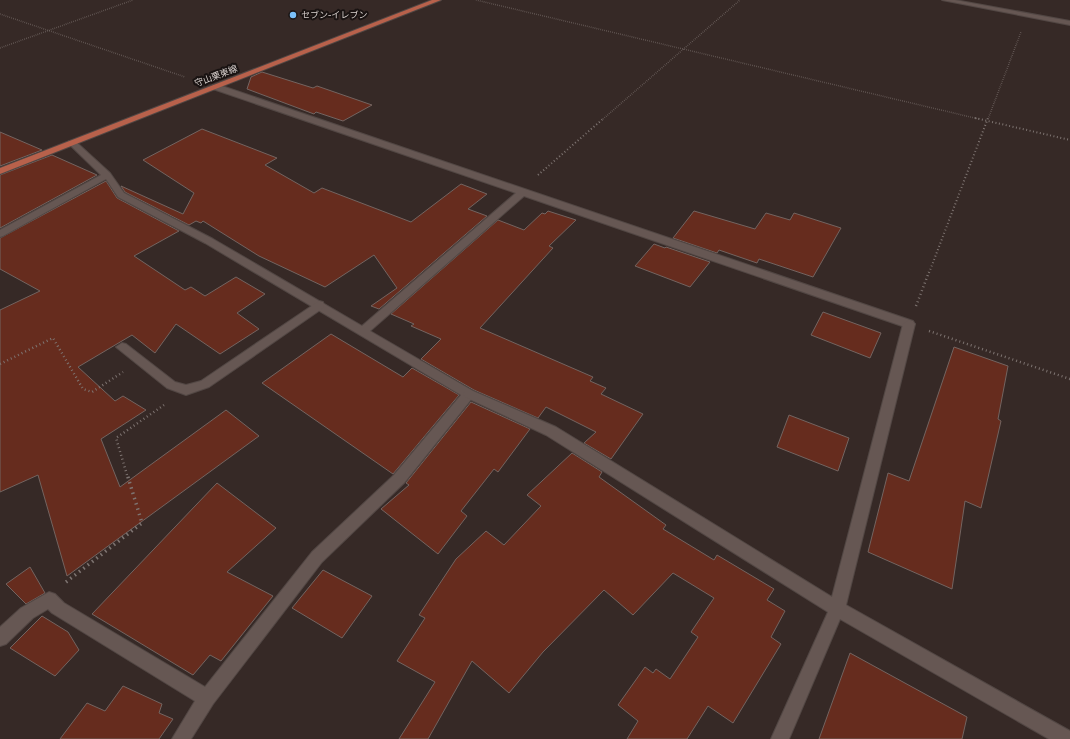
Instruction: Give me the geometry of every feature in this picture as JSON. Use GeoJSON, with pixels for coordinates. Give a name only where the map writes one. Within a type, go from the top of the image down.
{"type":"FeatureCollection","features":[{"type":"Feature","properties":{"kind":"main road","name":"守山栗東線"},"geometry":{"type":"LineString","coordinates":[[0,171],[438,0]]}},
{"type":"Feature","properties":{"kind":"street"},"geometry":{"type":"LineString","coordinates":[[945,0],[1070,23]]}},
{"type":"Feature","properties":{"kind":"street"},"geometry":{"type":"LineString","coordinates":[[216,87],[909,324],[836,610],[780,739]]}},
{"type":"Feature","properties":{"kind":"street"},"geometry":{"type":"LineString","coordinates":[[72,143],[108,175],[121,195],[209,241],[469,394],[551,431],[836,610],[1056,737]]}},
{"type":"Feature","properties":{"kind":"street"},"geometry":{"type":"LineString","coordinates":[[0,234],[108,175]]}},
{"type":"Feature","properties":{"kind":"street"},"geometry":{"type":"LineString","coordinates":[[362,332],[521,192]]}},
{"type":"Feature","properties":{"kind":"street"},"geometry":{"type":"LineString","coordinates":[[122,347],[171,385],[186,390],[205,384],[319,305]]}},
{"type":"Feature","properties":{"kind":"street"},"geometry":{"type":"LineString","coordinates":[[182,739],[207,698],[317,557],[398,479],[469,394]]}},
{"type":"Feature","properties":{"kind":"street"},"geometry":{"type":"LineString","coordinates":[[0,638],[27,613],[49,599],[58,608],[207,698]]}},
{"type":"Feature","properties":{"kind":"path"},"geometry":{"type":"LineString","coordinates":[[0,48],[132,0]]}},
{"type":"Feature","properties":{"kind":"path"},"geometry":{"type":"LineString","coordinates":[[476,0],[1070,140]]}},
{"type":"Feature","properties":{"kind":"path"},"geometry":{"type":"LineString","coordinates":[[521,192],[740,0]]}},
{"type":"Feature","properties":{"kind":"path"},"geometry":{"type":"LineString","coordinates":[[0,14],[216,87]]}},
{"type":"Feature","properties":{"kind":"path"},"geometry":{"type":"LineString","coordinates":[[1027,15],[909,324],[1070,379]]}},
{"type":"Feature","properties":{"kind":"path"},"geometry":{"type":"LineString","coordinates":[[0,364],[53,338],[83,389],[92,392],[140,361]]}},
{"type":"Feature","properties":{"kind":"path"},"geometry":{"type":"LineString","coordinates":[[49,599],[64,584],[142,523],[116,438],[186,390]]}},
{"type":"Feature","properties":{"kind":"building"},"geometry":{"type":"Polygon","coordinates":[[[262,72],[313,88],[317,86],[372,105],[343,121],[316,112],[314,114],[247,89],[251,77],[262,72]]]}},
{"type":"Feature","properties":{"kind":"building"},"geometry":{"type":"Polygon","coordinates":[[[202,129],[277,158],[265,165],[314,193],[322,188],[411,222],[461,184],[487,194],[468,209],[487,216],[379,309],[371,306],[397,288],[374,255],[325,287],[259,256],[203,221],[201,223],[196,221],[189,225],[125,192],[121,186],[183,214],[194,193],[143,160],[202,129]]]}},
{"type":"Feature","properties":{"kind":"building"},"geometry":{"type":"Polygon","coordinates":[[[0,132],[42,150],[0,166],[0,132]]]}},
{"type":"Feature","properties":{"kind":"building"},"geometry":{"type":"Polygon","coordinates":[[[52,155],[97,175],[0,228],[0,175],[52,155]]]}},
{"type":"Feature","properties":{"kind":"building"},"geometry":{"type":"Polygon","coordinates":[[[106,181],[117,198],[179,231],[134,256],[185,290],[191,287],[205,296],[236,277],[265,294],[237,313],[259,329],[220,354],[176,324],[155,353],[132,335],[78,367],[115,401],[123,396],[146,410],[101,439],[120,487],[226,410],[259,436],[67,576],[38,475],[0,492],[0,310],[40,291],[0,269],[0,238],[106,181]]]}},
{"type":"Feature","properties":{"kind":"building"},"geometry":{"type":"Polygon","coordinates":[[[548,211],[576,220],[549,246],[553,248],[480,328],[593,377],[590,381],[606,388],[601,394],[643,414],[611,459],[584,443],[596,432],[546,407],[538,418],[474,390],[421,359],[441,339],[411,326],[414,324],[391,314],[498,220],[524,230],[542,213],[545,214],[548,211]]]}},
{"type":"Feature","properties":{"kind":"building"},"geometry":{"type":"Polygon","coordinates":[[[694,211],[755,229],[766,213],[790,220],[794,213],[841,228],[813,277],[759,259],[757,263],[719,250],[717,253],[673,238],[694,211]]]}},
{"type":"Feature","properties":{"kind":"building"},"geometry":{"type":"Polygon","coordinates":[[[654,244],[710,262],[690,287],[635,266],[654,244]]]}},
{"type":"Feature","properties":{"kind":"building"},"geometry":{"type":"Polygon","coordinates":[[[823,312],[881,333],[870,358],[811,335],[823,312]]]}},
{"type":"Feature","properties":{"kind":"building"},"geometry":{"type":"Polygon","coordinates":[[[331,334],[403,377],[412,368],[459,395],[393,474],[262,383],[331,334]]]}},
{"type":"Feature","properties":{"kind":"building"},"geometry":{"type":"Polygon","coordinates":[[[954,347],[1008,366],[998,419],[1001,421],[981,508],[965,501],[952,589],[868,552],[888,473],[909,481],[954,347]]]}},
{"type":"Feature","properties":{"kind":"building"},"geometry":{"type":"Polygon","coordinates":[[[471,402],[530,429],[498,472],[494,469],[461,511],[467,516],[438,554],[381,509],[409,485],[406,483],[471,402]]]}},
{"type":"Feature","properties":{"kind":"building"},"geometry":{"type":"Polygon","coordinates":[[[789,415],[849,438],[838,471],[777,447],[789,415]]]}},
{"type":"Feature","properties":{"kind":"building"},"geometry":{"type":"Polygon","coordinates":[[[572,453],[602,472],[599,477],[666,525],[663,529],[714,560],[717,555],[774,589],[767,600],[785,611],[771,637],[781,644],[733,723],[708,706],[687,739],[627,739],[638,721],[618,705],[645,667],[653,673],[656,669],[670,679],[698,637],[691,632],[714,598],[673,573],[633,615],[604,590],[543,652],[509,693],[472,661],[428,739],[399,739],[435,682],[397,661],[425,618],[419,615],[456,559],[486,531],[504,545],[541,506],[527,495],[572,453]]]}},
{"type":"Feature","properties":{"kind":"building"},"geometry":{"type":"Polygon","coordinates":[[[217,483],[276,528],[227,572],[273,596],[221,661],[210,655],[193,675],[92,614],[217,483]]]}},
{"type":"Feature","properties":{"kind":"building"},"geometry":{"type":"Polygon","coordinates":[[[30,567],[45,593],[26,604],[6,584],[30,567]]]}},
{"type":"Feature","properties":{"kind":"building"},"geometry":{"type":"Polygon","coordinates":[[[323,570],[372,596],[342,638],[292,608],[323,570]]]}},
{"type":"Feature","properties":{"kind":"building"},"geometry":{"type":"Polygon","coordinates":[[[42,616],[68,632],[79,650],[55,676],[10,648],[42,616]]]}},
{"type":"Feature","properties":{"kind":"building"},"geometry":{"type":"Polygon","coordinates":[[[850,653],[967,717],[962,739],[819,739],[850,653]]]}},
{"type":"Feature","properties":{"kind":"building"},"geometry":{"type":"Polygon","coordinates":[[[123,686],[162,704],[159,713],[173,719],[159,739],[60,739],[87,703],[105,711],[123,686]]]}},
{"type":"Feature","properties":{"kind":"place","name":"セブン-イレブン"},"geometry":{"type":"Point","coordinates":[293,15]}}]}
